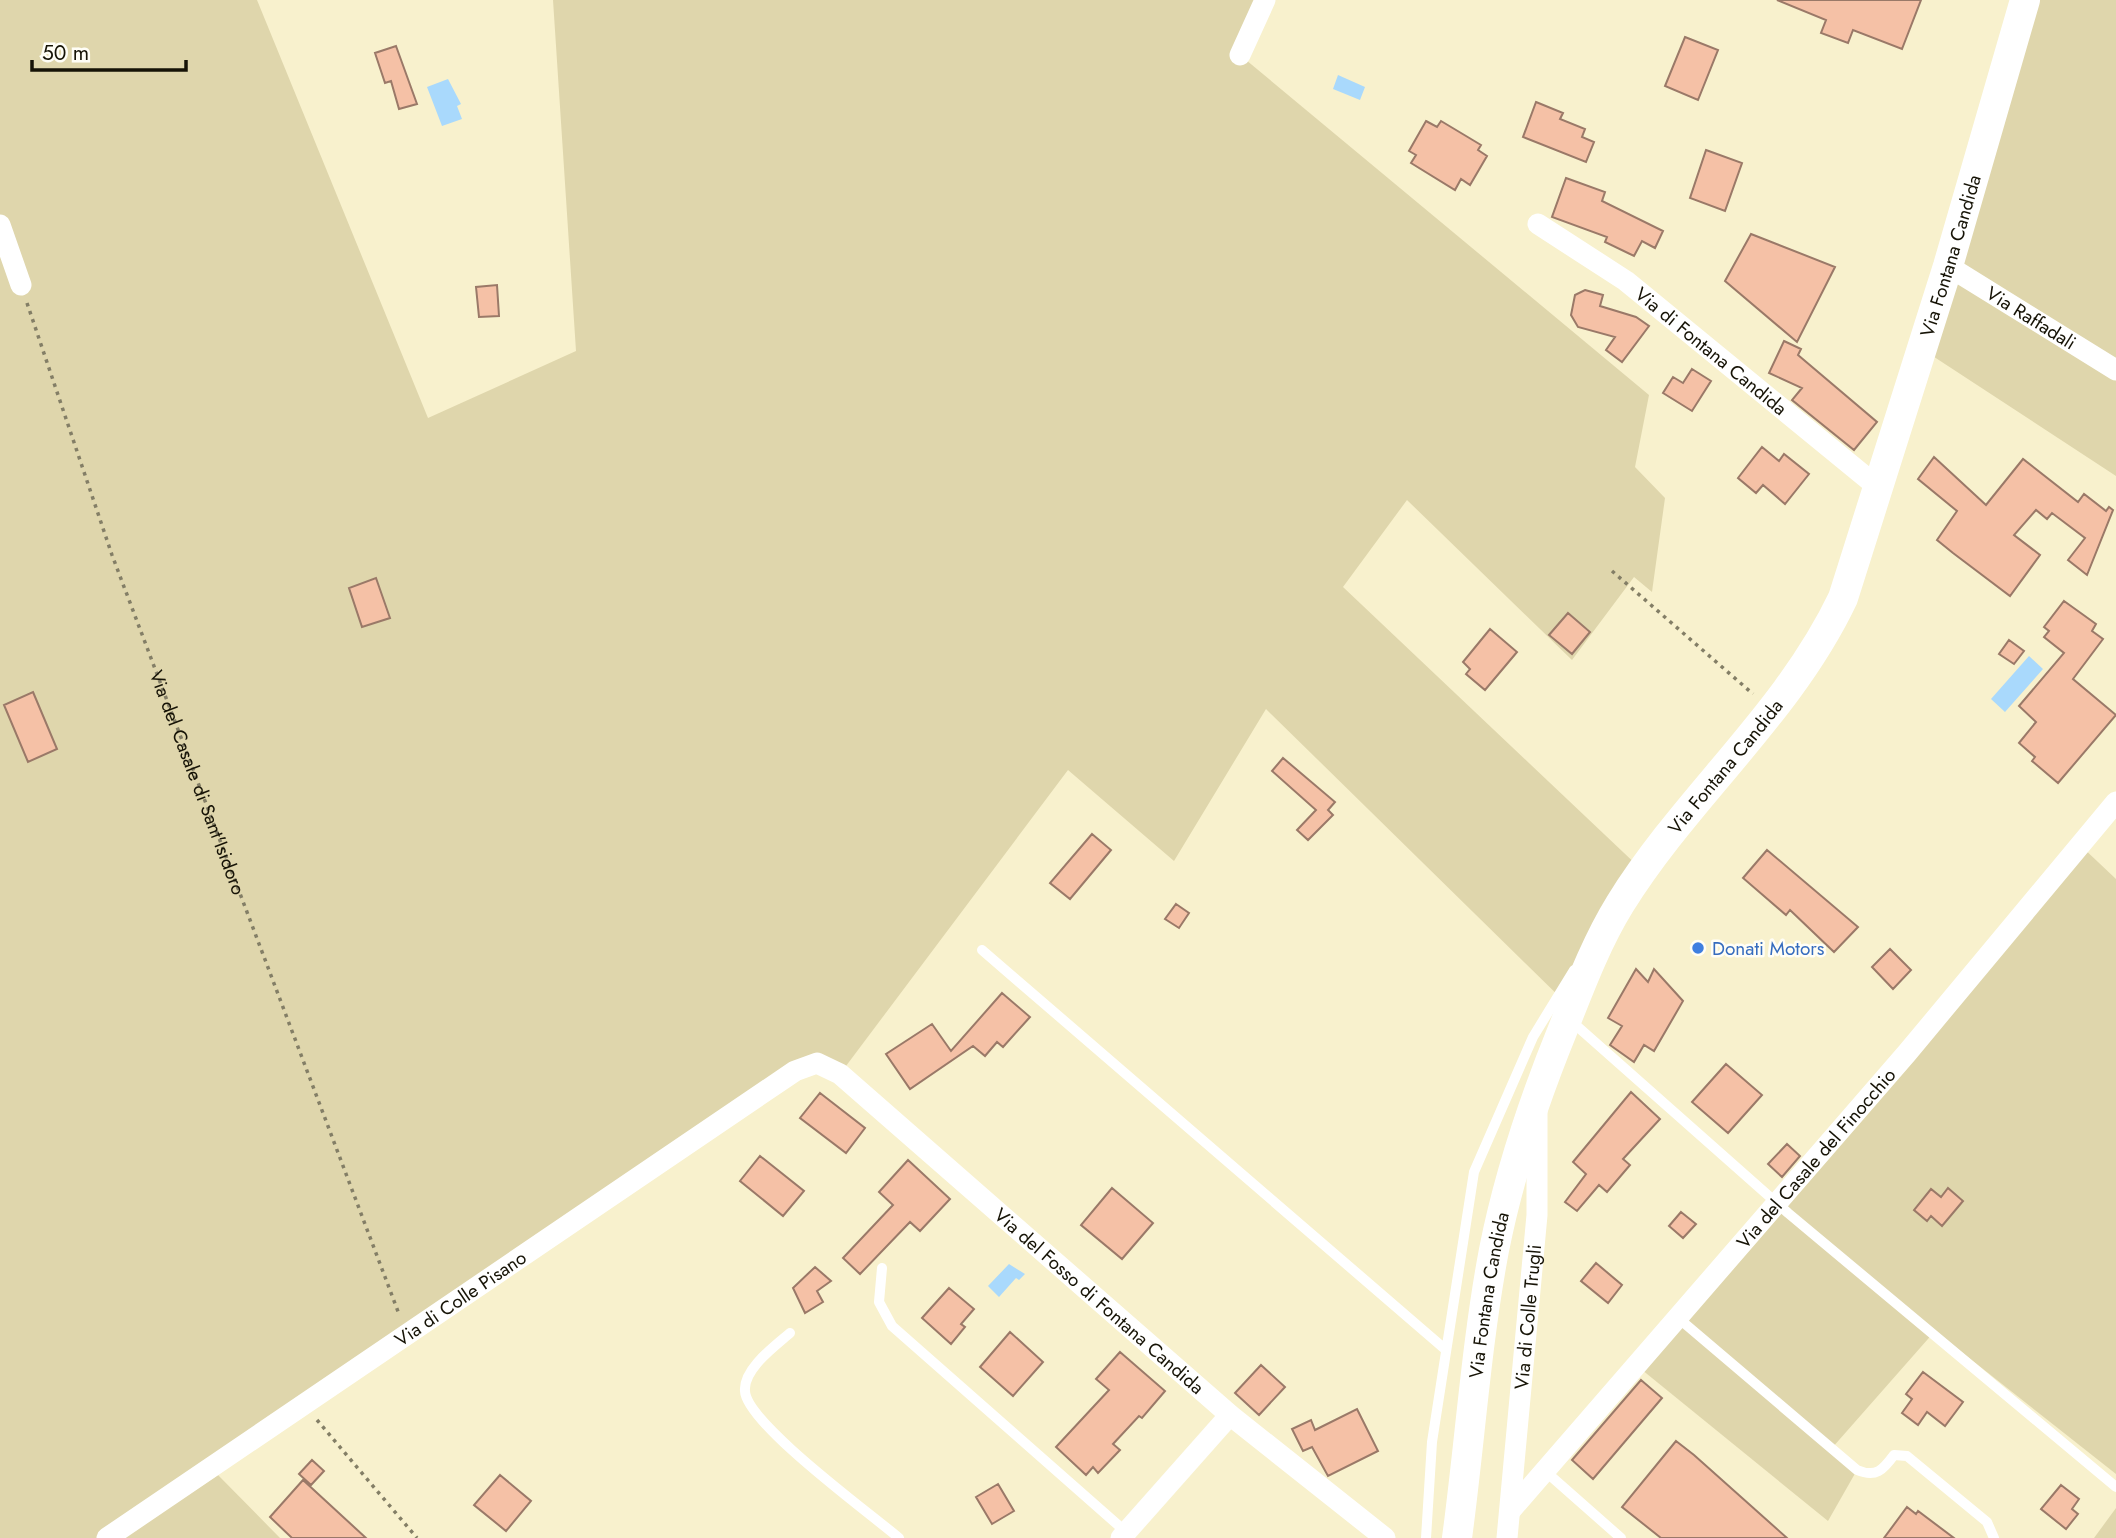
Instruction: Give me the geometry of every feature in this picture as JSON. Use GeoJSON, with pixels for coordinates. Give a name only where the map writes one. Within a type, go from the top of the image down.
{"type":"FeatureCollection","features":[{"type":"Feature","properties":{"kind":"main road","name":"Via Fontana Candida"},"geometry":{"type":"LineString","coordinates":[[1457,1538],[1490,1275],[1500,1223],[1536,1096],[1603,936],[1670,832],[1773,711],[1807,663],[1843,598],[1948,266],[2025,0]]}},
{"type":"Feature","properties":{"kind":"street"},"geometry":{"type":"LineString","coordinates":[[1240,55],[1265,0]]}},
{"type":"Feature","properties":{"kind":"street","name":"Via di Fontana Candida"},"geometry":{"type":"LineString","coordinates":[[1538,224],[1626,281],[1879,488]]}},
{"type":"Feature","properties":{"kind":"street"},"geometry":{"type":"LineString","coordinates":[[0,225],[21,285]]}},
{"type":"Feature","properties":{"kind":"street","name":"Via Raffadali"},"geometry":{"type":"LineString","coordinates":[[1948,266],[2116,370]]}},
{"type":"Feature","properties":{"kind":"street","name":"Via del Casale del Finocchio"},"geometry":{"type":"LineString","coordinates":[[1510,1511],[1907,1053],[2116,802]]}},
{"type":"Feature","properties":{"kind":"street","name":"Via di Colle Pisano"},"geometry":{"type":"LineString","coordinates":[[107,1538],[795,1071],[817,1063]]}},
{"type":"Feature","properties":{"kind":"street","name":"Via del Fosso di Fontana Candida"},"geometry":{"type":"LineString","coordinates":[[817,1063],[840,1074],[1230,1415],[1385,1538]]}},
{"type":"Feature","properties":{"kind":"street","name":"Via di Colle Trugli"},"geometry":{"type":"LineString","coordinates":[[1507,1538],[1536,1215],[1536,1096]]}},
{"type":"Feature","properties":{"kind":"street"},"geometry":{"type":"LineString","coordinates":[[1124,1535],[1230,1415]]}},
{"type":"Feature","properties":{"kind":"lane"},"geometry":{"type":"LineString","coordinates":[[1426,1538],[1430,1465],[1476,1165],[1542,1020],[1578,964],[1603,936]]}},
{"type":"Feature","properties":{"kind":"lane"},"geometry":{"type":"LineString","coordinates":[[982,950],[1446,1350]]}},
{"type":"Feature","properties":{"kind":"lane"},"geometry":{"type":"LineString","coordinates":[[1567,1017],[1776,1203],[2116,1487]]}},
{"type":"Feature","properties":{"kind":"lane"},"geometry":{"type":"LineString","coordinates":[[882,1268],[879,1302],[892,1326],[1124,1535]]}},
{"type":"Feature","properties":{"kind":"lane"},"geometry":{"type":"LineString","coordinates":[[1677,1317],[1857,1470],[1872,1474],[1884,1469],[1894,1455],[1907,1456],[1987,1522],[1994,1538]]}},
{"type":"Feature","properties":{"kind":"lane"},"geometry":{"type":"LineString","coordinates":[[790,1333],[751,1373],[745,1392],[748,1403],[766,1427],[899,1538]]}},
{"type":"Feature","properties":{"kind":"lane"},"geometry":{"type":"LineString","coordinates":[[1545,1471],[1621,1538]]}},
{"type":"Feature","properties":{"kind":"path","name":"Via del Casale di Sant'Isidoro"},"geometry":{"type":"LineString","coordinates":[[21,285],[112,555],[407,1336]]}},
{"type":"Feature","properties":{"kind":"path"},"geometry":{"type":"LineString","coordinates":[[1612,571],[1773,711]]}},
{"type":"Feature","properties":{"kind":"path"},"geometry":{"type":"LineString","coordinates":[[304,1405],[417,1538]]}},
{"type":"Feature","properties":{"kind":"shaded area"},"geometry":{"type":"Polygon","coordinates":[[[0,0],[257,0],[428,418],[576,351],[553,0],[1265,0],[1240,55],[1649,395],[1635,467],[1665,498],[1652,592],[1634,577],[1572,660],[1407,500],[1343,587],[1642,870],[1571,1008],[1266,709],[1174,861],[1068,770],[840,1074],[822,1064],[107,1538],[0,1538],[0,0]]]}},
{"type":"Feature","properties":{"kind":"shaded area"},"geometry":{"type":"Polygon","coordinates":[[[2025,0],[2116,0],[2116,476],[1922,349],[2025,0]]]}},
{"type":"Feature","properties":{"kind":"shaded area"},"geometry":{"type":"Polygon","coordinates":[[[2080,845],[2116,879],[2116,1474],[1935,1331],[1832,1448],[1857,1470],[1828,1521],[1636,1365],[2080,845]]]}},
{"type":"Feature","properties":{"kind":"shaded area"},"geometry":{"type":"Polygon","coordinates":[[[218,1475],[280,1538],[123,1538],[218,1475]]]}},
{"type":"Feature","properties":{"kind":"shaded area"},"geometry":{"type":"Polygon","coordinates":[[[2116,1508],[2116,1538],[2094,1538],[2116,1508]]]}},
{"type":"Feature","properties":{"kind":"water"},"geometry":{"type":"Polygon","coordinates":[[[1338,75],[1365,87],[1360,100],[1333,89],[1338,75]]]}},
{"type":"Feature","properties":{"kind":"water"},"geometry":{"type":"Polygon","coordinates":[[[448,79],[461,104],[457,106],[462,119],[442,126],[427,87],[448,79]]]}},
{"type":"Feature","properties":{"kind":"water"},"geometry":{"type":"Polygon","coordinates":[[[2029,656],[2043,669],[2005,712],[1991,699],[2029,656]]]}},
{"type":"Feature","properties":{"kind":"water"},"geometry":{"type":"Polygon","coordinates":[[[1009,1264],[1025,1274],[1019,1280],[1016,1278],[999,1297],[988,1286],[1009,1264]]]}},
{"type":"Feature","properties":{"kind":"building"},"geometry":{"type":"Polygon","coordinates":[[[1777,0],[1921,0],[1902,49],[1853,30],[1848,43],[1821,33],[1826,20],[1777,0]]]}},
{"type":"Feature","properties":{"kind":"building"},"geometry":{"type":"Polygon","coordinates":[[[1685,37],[1718,50],[1698,100],[1665,86],[1685,37]]]}},
{"type":"Feature","properties":{"kind":"building"},"geometry":{"type":"Polygon","coordinates":[[[396,46],[417,104],[399,109],[391,81],[385,83],[375,53],[396,46]]]}},
{"type":"Feature","properties":{"kind":"building"},"geometry":{"type":"Polygon","coordinates":[[[1536,102],[1563,113],[1560,119],[1585,129],[1582,137],[1594,142],[1586,162],[1523,137],[1536,102]]]}},
{"type":"Feature","properties":{"kind":"building"},"geometry":{"type":"Polygon","coordinates":[[[1426,121],[1437,127],[1441,121],[1481,145],[1478,150],[1487,156],[1470,185],[1461,179],[1455,190],[1411,163],[1416,155],[1409,151],[1426,121]]]}},
{"type":"Feature","properties":{"kind":"building"},"geometry":{"type":"Polygon","coordinates":[[[1706,150],[1742,163],[1725,211],[1690,198],[1706,150]]]}},
{"type":"Feature","properties":{"kind":"building"},"geometry":{"type":"Polygon","coordinates":[[[1566,178],[1605,192],[1602,201],[1663,231],[1655,248],[1642,241],[1634,256],[1605,242],[1607,237],[1552,217],[1566,178]]]}},
{"type":"Feature","properties":{"kind":"building"},"geometry":{"type":"Polygon","coordinates":[[[1751,234],[1835,267],[1797,342],[1725,281],[1751,234]]]}},
{"type":"Feature","properties":{"kind":"building"},"geometry":{"type":"Polygon","coordinates":[[[497,285],[499,316],[479,317],[476,287],[497,285]]]}},
{"type":"Feature","properties":{"kind":"building"},"geometry":{"type":"Polygon","coordinates":[[[1585,290],[1603,295],[1600,306],[1636,317],[1649,326],[1622,362],[1606,350],[1615,337],[1578,327],[1571,315],[1575,295],[1585,290]]]}},
{"type":"Feature","properties":{"kind":"building"},"geometry":{"type":"Polygon","coordinates":[[[1784,341],[1801,349],[1798,355],[1877,422],[1854,450],[1792,400],[1802,388],[1769,373],[1784,341]]]}},
{"type":"Feature","properties":{"kind":"building"},"geometry":{"type":"Polygon","coordinates":[[[1692,369],[1711,381],[1692,411],[1663,393],[1673,377],[1683,383],[1692,369]]]}},
{"type":"Feature","properties":{"kind":"building"},"geometry":{"type":"Polygon","coordinates":[[[1762,447],[1779,461],[1784,454],[1809,474],[1785,504],[1763,485],[1756,493],[1738,478],[1762,447]]]}},
{"type":"Feature","properties":{"kind":"building"},"geometry":{"type":"Polygon","coordinates":[[[1934,457],[1986,505],[2023,459],[2078,502],[2084,494],[2106,511],[2109,507],[2113,510],[2087,575],[2068,560],[2085,538],[2052,513],[2047,519],[2036,510],[2014,535],[2040,555],[2010,596],[1953,553],[1937,540],[1957,511],[1918,479],[1934,457]]]}},
{"type":"Feature","properties":{"kind":"building"},"geometry":{"type":"Polygon","coordinates":[[[376,578],[390,618],[362,627],[349,588],[376,578]]]}},
{"type":"Feature","properties":{"kind":"building"},"geometry":{"type":"Polygon","coordinates":[[[2064,601],[2096,624],[2092,631],[2103,639],[2073,679],[2116,715],[2058,783],[2032,761],[2035,757],[2019,743],[2036,722],[2019,706],[2064,653],[2044,637],[2049,631],[2044,627],[2064,601]]]}},
{"type":"Feature","properties":{"kind":"building"},"geometry":{"type":"Polygon","coordinates":[[[1568,613],[1590,632],[1572,654],[1549,635],[1568,613]]]}},
{"type":"Feature","properties":{"kind":"building"},"geometry":{"type":"Polygon","coordinates":[[[1490,629],[1517,652],[1485,690],[1466,674],[1470,669],[1463,662],[1490,629]]]}},
{"type":"Feature","properties":{"kind":"building"},"geometry":{"type":"Polygon","coordinates":[[[2009,640],[2024,651],[2014,664],[1999,654],[2009,640]]]}},
{"type":"Feature","properties":{"kind":"building"},"geometry":{"type":"Polygon","coordinates":[[[33,692],[57,749],[28,762],[4,705],[33,692]]]}},
{"type":"Feature","properties":{"kind":"building"},"geometry":{"type":"Polygon","coordinates":[[[1283,758],[1335,802],[1328,810],[1333,815],[1308,840],[1297,830],[1316,810],[1272,771],[1283,758]]]}},
{"type":"Feature","properties":{"kind":"building"},"geometry":{"type":"Polygon","coordinates":[[[1092,834],[1111,850],[1070,899],[1050,883],[1092,834]]]}},
{"type":"Feature","properties":{"kind":"building"},"geometry":{"type":"Polygon","coordinates":[[[1767,850],[1858,927],[1834,952],[1790,910],[1786,915],[1743,878],[1767,850]]]}},
{"type":"Feature","properties":{"kind":"building"},"geometry":{"type":"Polygon","coordinates":[[[1176,904],[1189,913],[1179,928],[1165,919],[1176,904]]]}},
{"type":"Feature","properties":{"kind":"building"},"geometry":{"type":"Polygon","coordinates":[[[1890,949],[1911,970],[1893,989],[1872,967],[1890,949]]]}},
{"type":"Feature","properties":{"kind":"building"},"geometry":{"type":"Polygon","coordinates":[[[1636,969],[1648,982],[1654,969],[1683,1001],[1654,1051],[1644,1045],[1634,1062],[1610,1045],[1622,1026],[1608,1018],[1636,969]]]}},
{"type":"Feature","properties":{"kind":"building"},"geometry":{"type":"Polygon","coordinates":[[[1002,993],[1030,1017],[1003,1047],[997,1042],[985,1056],[973,1046],[910,1089],[886,1054],[932,1024],[951,1051],[1002,993]]]}},
{"type":"Feature","properties":{"kind":"building"},"geometry":{"type":"Polygon","coordinates":[[[1726,1064],[1762,1095],[1728,1133],[1692,1102],[1726,1064]]]}},
{"type":"Feature","properties":{"kind":"building"},"geometry":{"type":"Polygon","coordinates":[[[1631,1092],[1660,1119],[1623,1159],[1630,1165],[1607,1192],[1599,1185],[1577,1211],[1565,1202],[1586,1174],[1573,1162],[1631,1092]]]}},
{"type":"Feature","properties":{"kind":"building"},"geometry":{"type":"Polygon","coordinates":[[[820,1093],[865,1128],[846,1153],[800,1118],[820,1093]]]}},
{"type":"Feature","properties":{"kind":"building"},"geometry":{"type":"Polygon","coordinates":[[[1787,1144],[1800,1156],[1782,1177],[1768,1164],[1787,1144]]]}},
{"type":"Feature","properties":{"kind":"building"},"geometry":{"type":"Polygon","coordinates":[[[760,1156],[804,1191],[783,1216],[740,1181],[760,1156]]]}},
{"type":"Feature","properties":{"kind":"building"},"geometry":{"type":"Polygon","coordinates":[[[908,1160],[950,1199],[920,1231],[910,1222],[860,1274],[843,1258],[893,1205],[879,1192],[908,1160]]]}},
{"type":"Feature","properties":{"kind":"building"},"geometry":{"type":"Polygon","coordinates":[[[1112,1188],[1153,1223],[1122,1259],[1081,1225],[1112,1188]]]}},
{"type":"Feature","properties":{"kind":"building"},"geometry":{"type":"Polygon","coordinates":[[[1948,1188],[1963,1201],[1942,1226],[1931,1216],[1927,1221],[1914,1210],[1931,1189],[1941,1197],[1948,1188]]]}},
{"type":"Feature","properties":{"kind":"building"},"geometry":{"type":"Polygon","coordinates":[[[1681,1212],[1696,1224],[1683,1238],[1669,1226],[1681,1212]]]}},
{"type":"Feature","properties":{"kind":"building"},"geometry":{"type":"Polygon","coordinates":[[[1596,1263],[1622,1285],[1608,1303],[1581,1281],[1596,1263]]]}},
{"type":"Feature","properties":{"kind":"building"},"geometry":{"type":"Polygon","coordinates":[[[815,1267],[831,1281],[817,1291],[823,1302],[805,1313],[793,1288],[815,1267]]]}},
{"type":"Feature","properties":{"kind":"building"},"geometry":{"type":"Polygon","coordinates":[[[949,1288],[974,1309],[961,1324],[965,1327],[951,1344],[922,1318],[949,1288]]]}},
{"type":"Feature","properties":{"kind":"building"},"geometry":{"type":"Polygon","coordinates":[[[1010,1332],[1043,1362],[1013,1396],[980,1367],[1010,1332]]]}},
{"type":"Feature","properties":{"kind":"building"},"geometry":{"type":"Polygon","coordinates":[[[1120,1352],[1165,1391],[1142,1418],[1139,1416],[1113,1444],[1120,1450],[1098,1473],[1093,1467],[1086,1475],[1056,1447],[1109,1390],[1096,1379],[1120,1352]]]}},
{"type":"Feature","properties":{"kind":"building"},"geometry":{"type":"Polygon","coordinates":[[[1261,1365],[1285,1387],[1259,1415],[1235,1393],[1261,1365]]]}},
{"type":"Feature","properties":{"kind":"building"},"geometry":{"type":"Polygon","coordinates":[[[1923,1372],[1963,1402],[1945,1426],[1927,1412],[1918,1425],[1902,1413],[1912,1399],[1906,1394],[1923,1372]]]}},
{"type":"Feature","properties":{"kind":"building"},"geometry":{"type":"Polygon","coordinates":[[[1641,1380],[1662,1398],[1593,1479],[1572,1460],[1641,1380]]]}},
{"type":"Feature","properties":{"kind":"building"},"geometry":{"type":"Polygon","coordinates":[[[1357,1409],[1378,1451],[1328,1476],[1312,1447],[1303,1451],[1292,1429],[1311,1420],[1315,1430],[1357,1409]]]}},
{"type":"Feature","properties":{"kind":"building"},"geometry":{"type":"Polygon","coordinates":[[[1676,1441],[1787,1538],[1661,1538],[1622,1507],[1676,1441]]]}},
{"type":"Feature","properties":{"kind":"building"},"geometry":{"type":"Polygon","coordinates":[[[312,1460],[324,1471],[311,1485],[299,1474],[312,1460]]]}},
{"type":"Feature","properties":{"kind":"building"},"geometry":{"type":"Polygon","coordinates":[[[500,1475],[531,1501],[506,1531],[474,1505],[500,1475]]]}},
{"type":"Feature","properties":{"kind":"building"},"geometry":{"type":"Polygon","coordinates":[[[303,1480],[366,1538],[292,1538],[270,1517],[303,1480]]]}},
{"type":"Feature","properties":{"kind":"building"},"geometry":{"type":"Polygon","coordinates":[[[998,1484],[1014,1511],[992,1524],[976,1497],[998,1484]]]}},
{"type":"Feature","properties":{"kind":"building"},"geometry":{"type":"Polygon","coordinates":[[[2061,1485],[2079,1499],[2072,1509],[2078,1514],[2066,1529],[2041,1509],[2061,1485]]]}},
{"type":"Feature","properties":{"kind":"building"},"geometry":{"type":"Polygon","coordinates":[[[1907,1507],[1916,1514],[1918,1511],[1954,1538],[1884,1538],[1907,1507]]]}},
{"type":"Feature","properties":{"kind":"place","name":"Donati Motors"},"geometry":{"type":"Point","coordinates":[1698,948]}}]}
